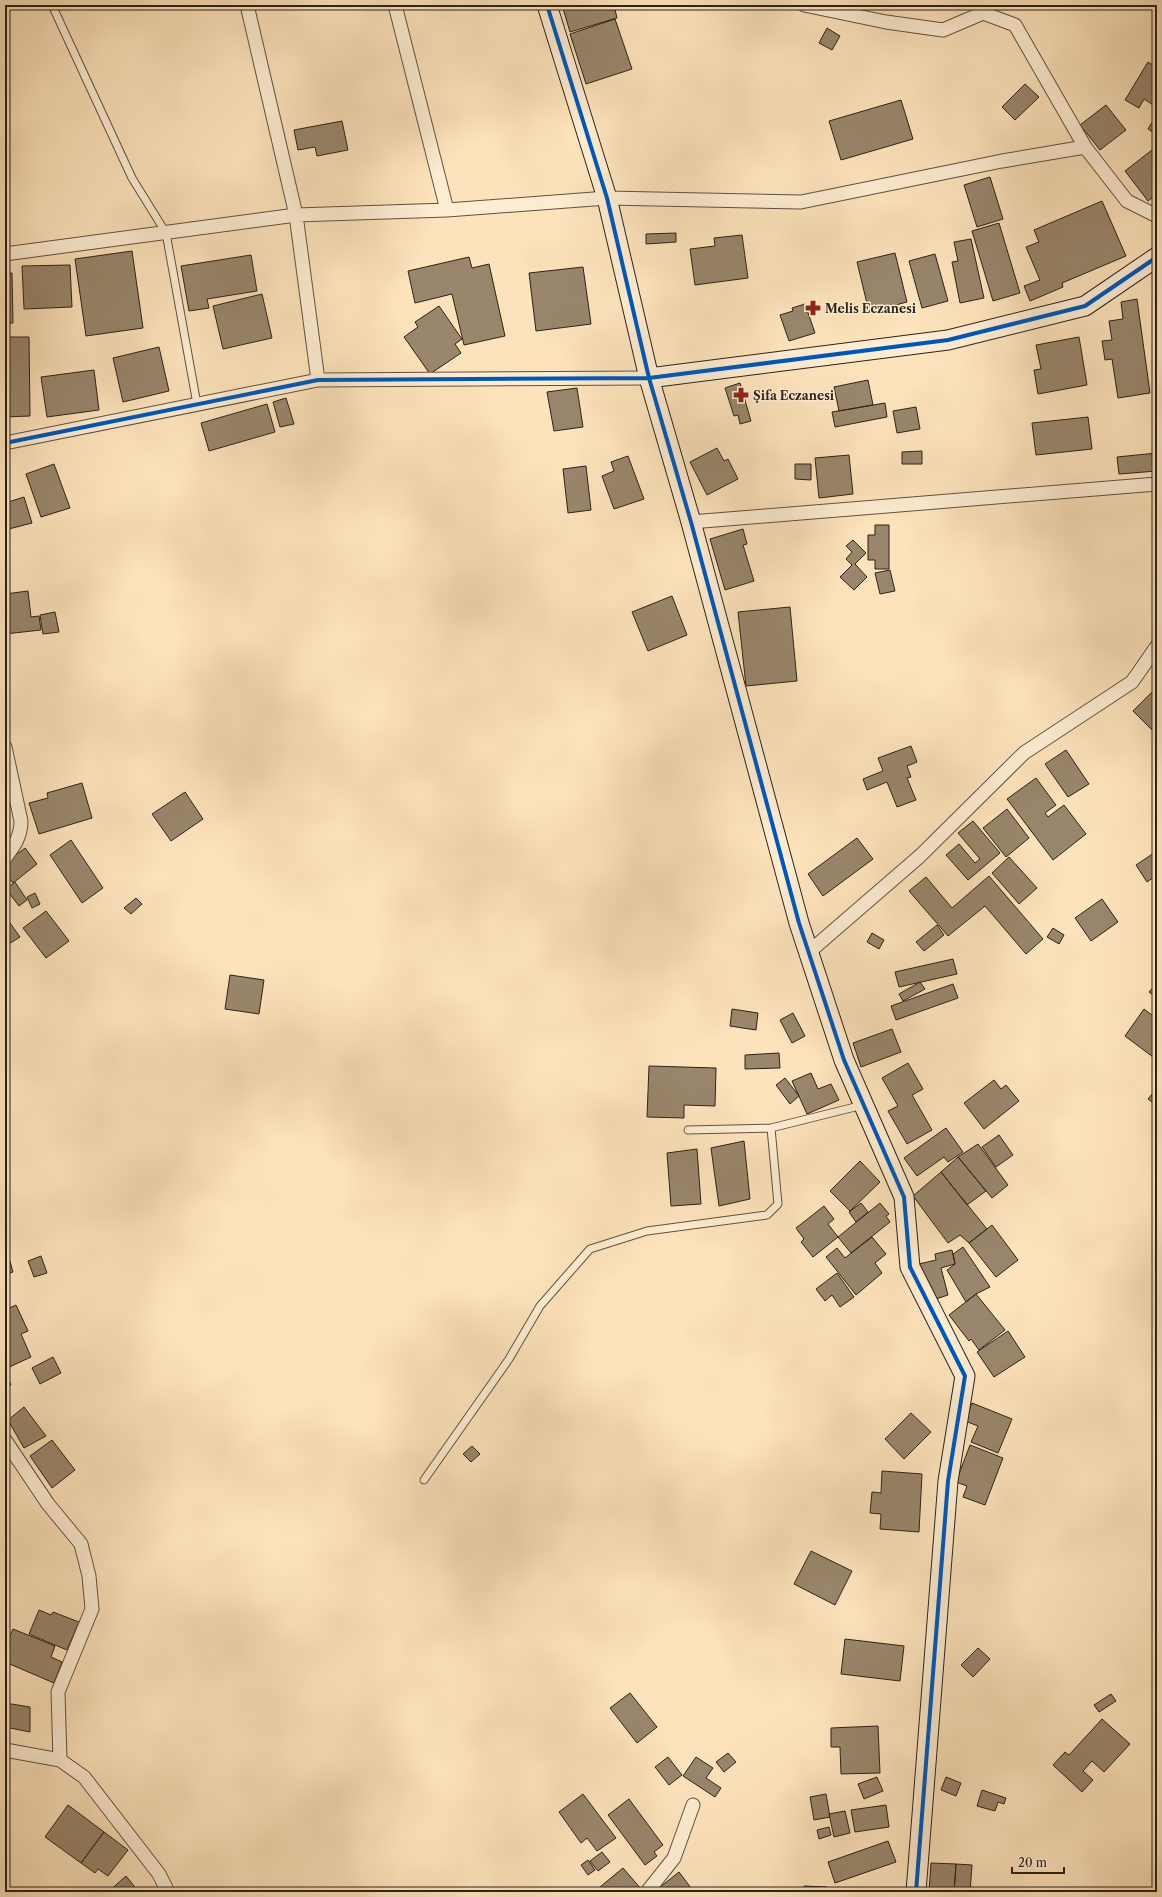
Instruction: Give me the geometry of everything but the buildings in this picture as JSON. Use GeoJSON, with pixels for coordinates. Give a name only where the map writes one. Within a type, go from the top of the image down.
{"type":"FeatureCollection","features":[{"type":"Feature","properties":{"kind":"street"},"geometry":{"type":"LineString","coordinates":[[247,5],[296,215],[318,380]]}},
{"type":"Feature","properties":{"kind":"street"},"geometry":{"type":"LineString","coordinates":[[395,5],[447,210]]}},
{"type":"Feature","properties":{"kind":"street"},"geometry":{"type":"LineString","coordinates":[[547,5],[607,198],[649,378],[691,522],[799,923],[844,1060],[904,1197],[910,1267],[965,1376],[948,1481],[916,1892]]}},
{"type":"Feature","properties":{"kind":"street"},"geometry":{"type":"LineString","coordinates":[[804,5],[886,22],[943,30],[983,13],[1015,25],[1086,147],[1127,201],[1157,216]]}},
{"type":"Feature","properties":{"kind":"street"},"geometry":{"type":"LineString","coordinates":[[5,254],[296,215],[447,210],[607,198],[801,202],[994,163],[1086,147]]}},
{"type":"Feature","properties":{"kind":"street"},"geometry":{"type":"LineString","coordinates":[[5,443],[318,380],[649,378],[948,340],[1085,306],[1157,257]]}},
{"type":"Feature","properties":{"kind":"street"},"geometry":{"type":"LineString","coordinates":[[691,522],[1157,484]]}},
{"type":"Feature","properties":{"kind":"street"},"geometry":{"type":"LineString","coordinates":[[809,952],[920,856],[1024,753],[1132,682],[1157,646]]}},
{"type":"Feature","properties":{"kind":"street"},"geometry":{"type":"LineString","coordinates":[[5,747],[21,821],[21,832],[15,846],[5,858]]}},
{"type":"Feature","properties":{"kind":"street"},"geometry":{"type":"LineString","coordinates":[[5,1440],[48,1504],[81,1544],[89,1576],[92,1609],[58,1692],[60,1760]]}},
{"type":"Feature","properties":{"kind":"street"},"geometry":{"type":"LineString","coordinates":[[5,1750],[60,1760],[84,1776],[159,1874],[168,1892]]}},
{"type":"Feature","properties":{"kind":"street"},"geometry":{"type":"LineString","coordinates":[[647,1892],[674,1858],[693,1805]]}},
{"type":"Feature","properties":{"kind":"lane"},"geometry":{"type":"LineString","coordinates":[[52,5],[132,178],[166,233],[197,404]]}},
{"type":"Feature","properties":{"kind":"lane"},"geometry":{"type":"LineString","coordinates":[[688,1130],[771,1128],[864,1105]]}},
{"type":"Feature","properties":{"kind":"lane"},"geometry":{"type":"LineString","coordinates":[[424,1480],[509,1359],[540,1306],[590,1249],[647,1231],[767,1215],[778,1204],[771,1128]]}},
{"type":"Feature","properties":{"kind":"cycle path"},"geometry":{"type":"LineString","coordinates":[[547,5],[607,198],[649,378],[691,522],[799,923],[844,1060],[904,1197],[910,1267],[965,1376],[948,1481],[916,1892]]}},
{"type":"Feature","properties":{"kind":"cycle path"},"geometry":{"type":"LineString","coordinates":[[5,443],[318,380],[649,378],[948,340],[1085,306],[1157,257]]}},
{"type":"Feature","properties":{"kind":"place","name":"Melis Eczanesi"},"geometry":{"type":"Point","coordinates":[813,308]}},
{"type":"Feature","properties":{"kind":"place","name":"Şifa Eczanesi"},"geometry":{"type":"Point","coordinates":[741,395]}}]}
